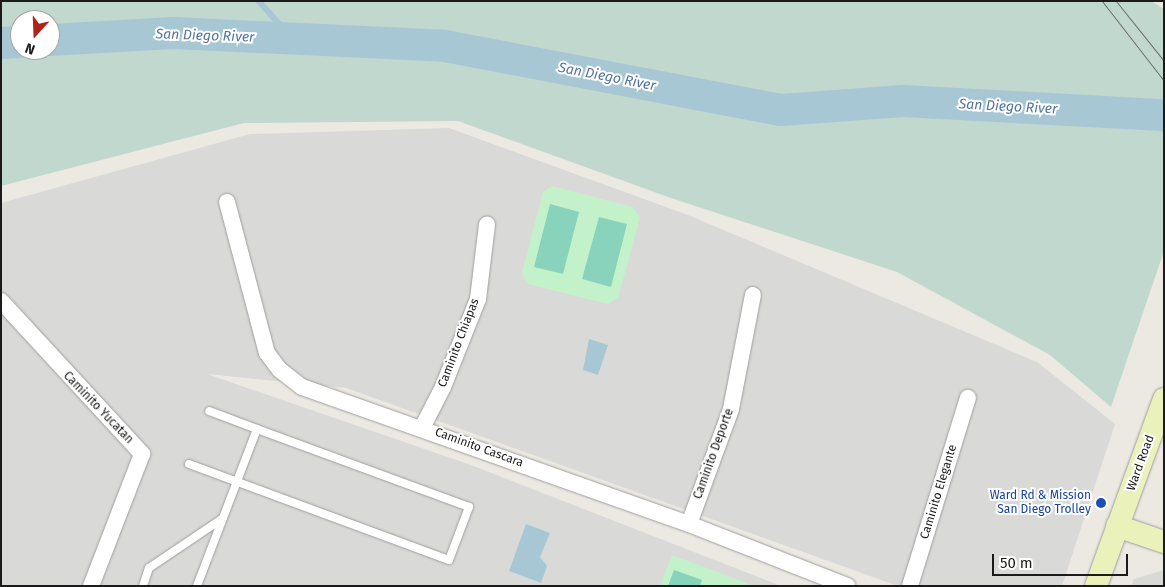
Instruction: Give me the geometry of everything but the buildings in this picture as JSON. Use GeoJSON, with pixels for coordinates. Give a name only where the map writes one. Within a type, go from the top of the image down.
{"type":"FeatureCollection","features":[{"type":"Feature","properties":{"kind":"main road","name":"Ward Road"},"geometry":{"type":"LineString","coordinates":[[1096,586],[1164,399]]}},
{"type":"Feature","properties":{"kind":"main road"},"geometry":{"type":"LineString","coordinates":[[1117,526],[1164,542]]}},
{"type":"Feature","properties":{"kind":"street","name":"Caminito Cascara"},"geometry":{"type":"LineString","coordinates":[[227,202],[267,353],[280,370],[302,387],[689,524],[847,586]]}},
{"type":"Feature","properties":{"kind":"street","name":"Caminito Chiapas"},"geometry":{"type":"LineString","coordinates":[[422,428],[443,387],[478,299],[487,225]]}},
{"type":"Feature","properties":{"kind":"street","name":"Caminito Deporte"},"geometry":{"type":"LineString","coordinates":[[689,524],[731,409],[753,295]]}},
{"type":"Feature","properties":{"kind":"street","name":"Caminito Yucatan"},"geometry":{"type":"LineString","coordinates":[[1,302],[142,454],[91,586]]}},
{"type":"Feature","properties":{"kind":"street","name":"Caminito Elegante"},"geometry":{"type":"LineString","coordinates":[[910,586],[968,398]]}},
{"type":"Feature","properties":{"kind":"lane"},"geometry":{"type":"LineString","coordinates":[[189,464],[449,560],[469,507],[209,410]]}},
{"type":"Feature","properties":{"kind":"lane"},"geometry":{"type":"LineString","coordinates":[[197,586],[257,429]]}},
{"type":"Feature","properties":{"kind":"lane"},"geometry":{"type":"LineString","coordinates":[[143,586],[149,568],[223,518]]}},
{"type":"Feature","properties":{"kind":"shaded area"},"geometry":{"type":"Polygon","coordinates":[[[449,128],[688,215],[1037,362],[1115,424],[1062,586],[898,586],[346,388],[207,374],[471,465],[781,586],[1,586],[1,203],[250,134],[449,128]]]}},
{"type":"Feature","properties":{"kind":"shaded area"},"geometry":{"type":"Polygon","coordinates":[[[1164,570],[1164,586],[1131,586],[1134,579],[1164,570]]]}},
{"type":"Feature","properties":{"kind":"green space"},"geometry":{"type":"Polygon","coordinates":[[[1,1],[1151,1],[1164,9],[1164,251],[1111,407],[1050,355],[897,272],[668,197],[458,121],[244,123],[1,186],[1,1]]]}},
{"type":"Feature","properties":{"kind":"green space"},"geometry":{"type":"Polygon","coordinates":[[[552,186],[633,207],[640,218],[618,298],[608,304],[528,284],[522,273],[543,192],[552,186]]]}},
{"type":"Feature","properties":{"kind":"green space"},"geometry":{"type":"Polygon","coordinates":[[[550,204],[579,212],[563,274],[534,267],[550,204]]]}},
{"type":"Feature","properties":{"kind":"green space"},"geometry":{"type":"Polygon","coordinates":[[[599,217],[627,224],[611,287],[582,279],[599,217]]]}},
{"type":"Feature","properties":{"kind":"green space"},"geometry":{"type":"Polygon","coordinates":[[[672,555],[747,583],[746,586],[660,586],[672,555]]]}},
{"type":"Feature","properties":{"kind":"green space"},"geometry":{"type":"Polygon","coordinates":[[[674,570],[702,580],[700,586],[668,586],[674,570]]]}},
{"type":"Feature","properties":{"kind":"water"},"geometry":{"type":"Polygon","coordinates":[[[589,339],[608,345],[598,375],[583,370],[589,339]]]}},
{"type":"Feature","properties":{"kind":"water"},"geometry":{"type":"Polygon","coordinates":[[[526,524],[550,533],[540,557],[547,566],[541,583],[509,571],[526,524]]]}},
{"type":"Feature","properties":{"kind":"waterway"},"geometry":{"type":"LineString","coordinates":[[259,1],[293,39]]}},
{"type":"Feature","properties":{"kind":"waterway","name":"San Diego River"},"geometry":{"type":"LineString","coordinates":[[60,39],[173,33],[445,46],[781,110],[903,101],[1164,115]]}},
{"type":"Feature","properties":{"kind":"waterway","name":"San Diego River"},"geometry":{"type":"LineString","coordinates":[[1,43],[10,43]]}},
{"type":"Feature","properties":{"kind":"tram line"},"geometry":{"type":"LineString","coordinates":[[1102,1],[1164,81]]}},
{"type":"Feature","properties":{"kind":"tram line"},"geometry":{"type":"LineString","coordinates":[[1116,1],[1164,61]]}},
{"type":"Feature","properties":{"kind":"place","name":"Ward Rd & Mission San Diego Trolley"},"geometry":{"type":"Point","coordinates":[1101,503]}}]}
